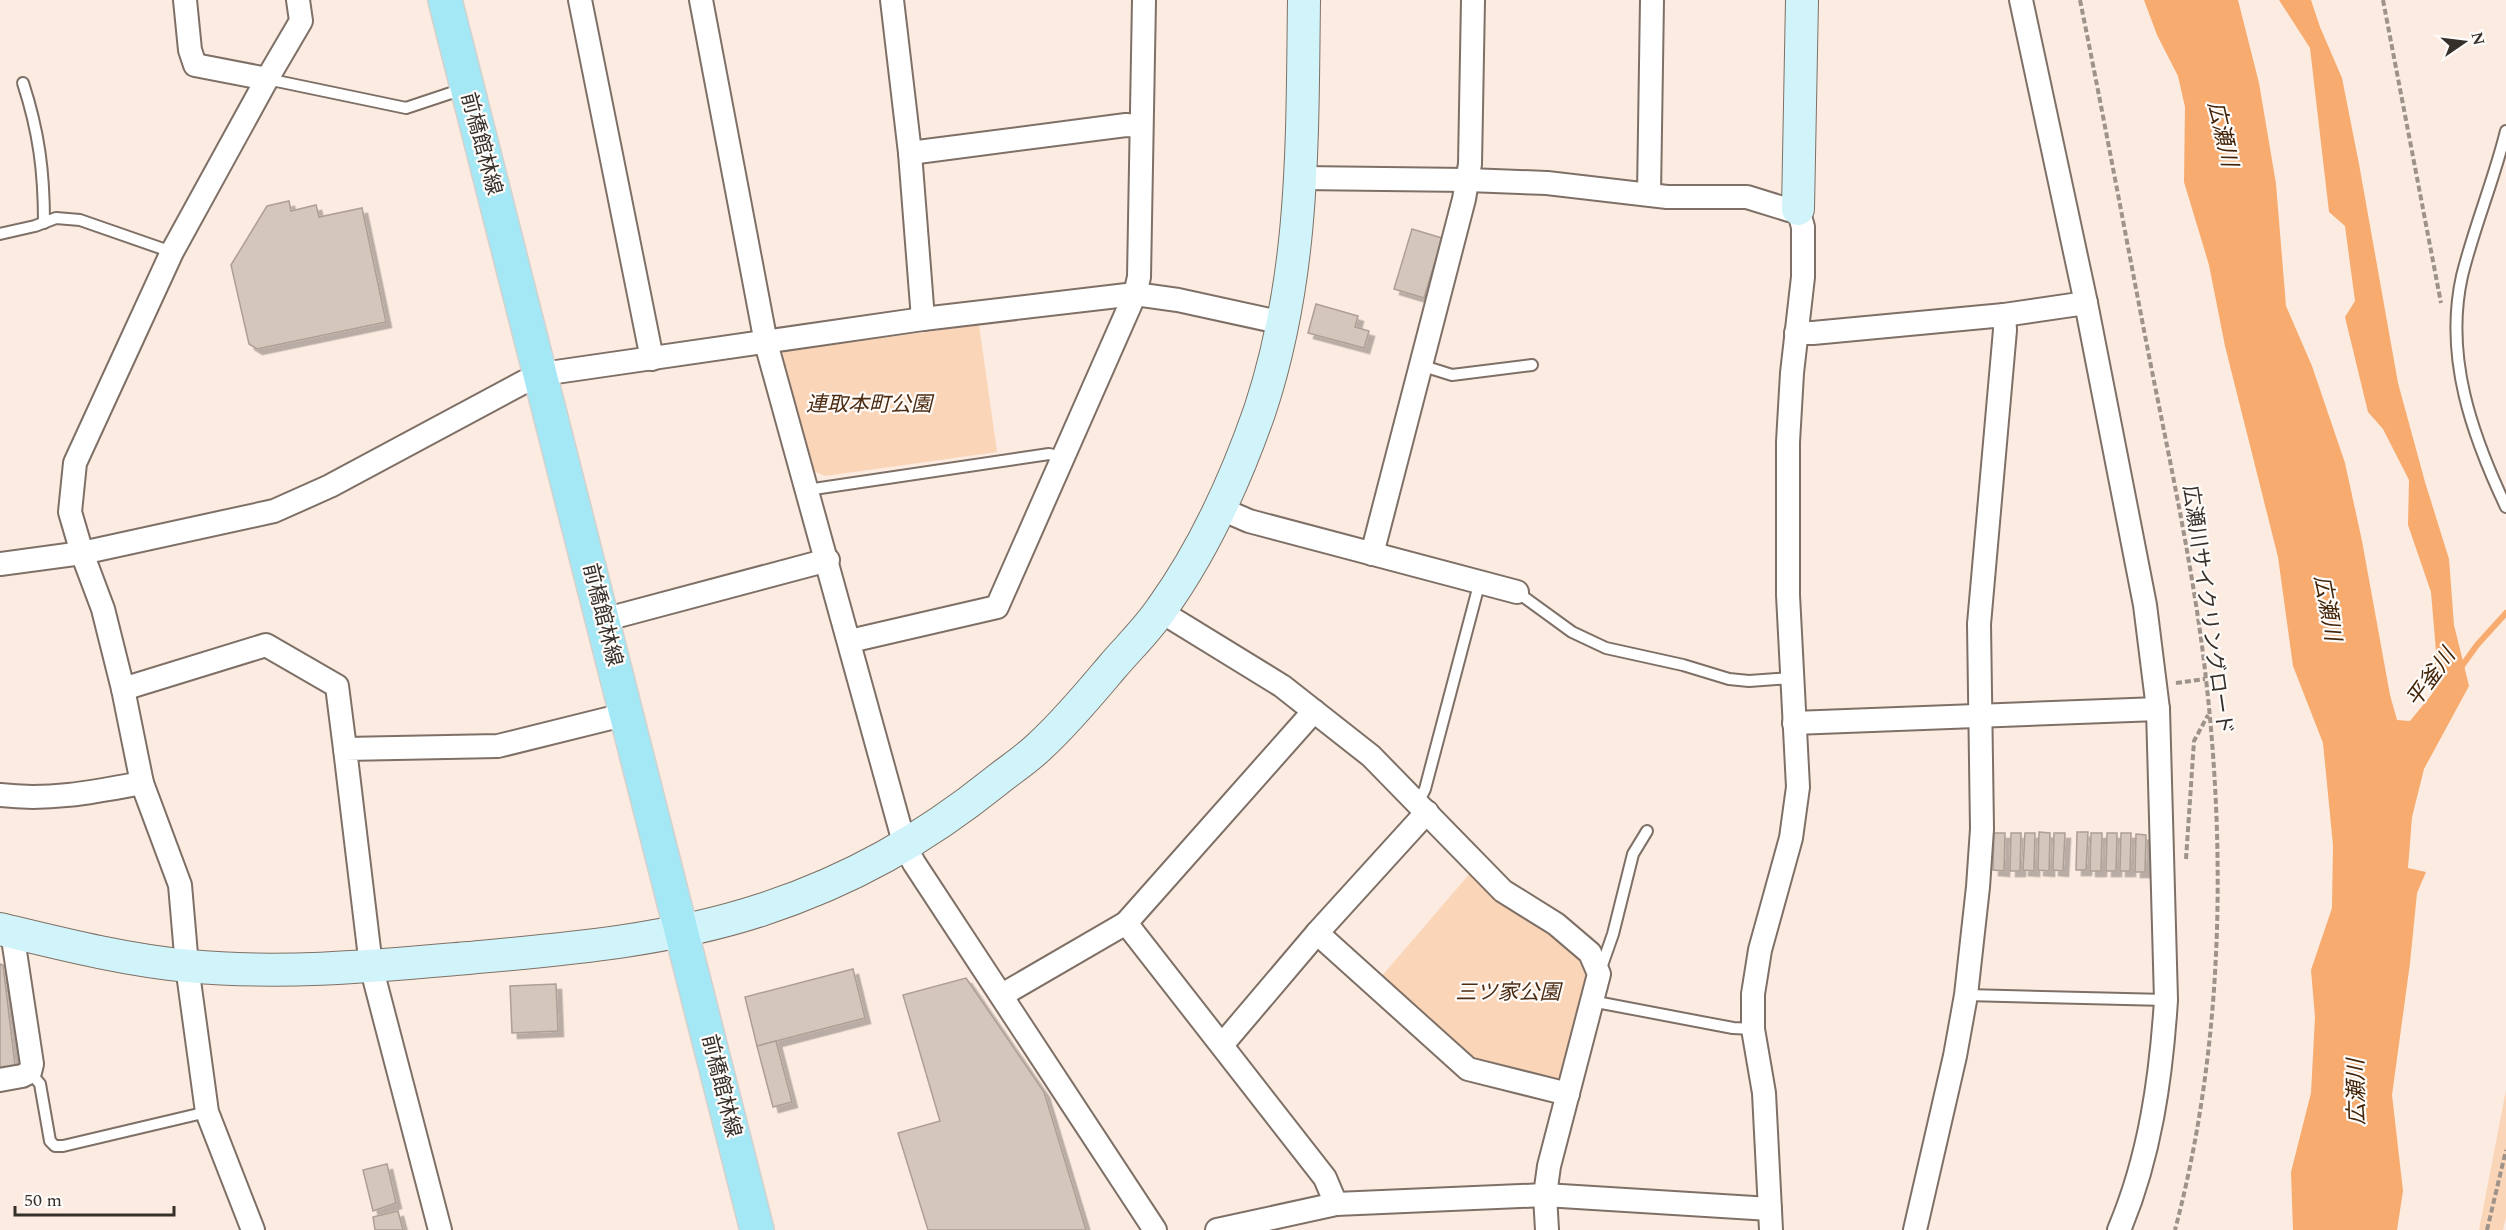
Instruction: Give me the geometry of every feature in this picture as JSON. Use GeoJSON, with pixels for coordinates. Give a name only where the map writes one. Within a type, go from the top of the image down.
{"type":"FeatureCollection","features":[{"type":"Feature","properties":{"kind":"main road","name":"前橋館林線"},"geometry":{"type":"LineString","coordinates":[[445,0],[757,1230]]}},
{"type":"Feature","properties":{"kind":"street"},"geometry":{"type":"LineString","coordinates":[[185,0],[190,50],[195,65],[267,79]]}},
{"type":"Feature","properties":{"kind":"street"},"geometry":{"type":"LineString","coordinates":[[253,1230],[207,1112],[187,966],[180,885],[142,783],[123,689],[103,609],[82,553],[70,512],[75,463],[172,252],[301,21],[298,0]]}},
{"type":"Feature","properties":{"kind":"street"},"geometry":{"type":"LineString","coordinates":[[580,0],[652,358]]}},
{"type":"Feature","properties":{"kind":"street"},"geometry":{"type":"LineString","coordinates":[[701,0],[766,343],[906,846],[914,863],[1155,1230]]}},
{"type":"Feature","properties":{"kind":"street"},"geometry":{"type":"LineString","coordinates":[[892,0],[910,153],[923,319]]}},
{"type":"Feature","properties":{"kind":"street"},"geometry":{"type":"LineString","coordinates":[[850,641],[997,608],[1135,294],[1138,277],[1144,0]]}},
{"type":"Feature","properties":{"kind":"street"},"geometry":{"type":"LineString","coordinates":[[0,1080],[22,1076],[30,1072],[32,1054],[6,931],[98,952],[187,966],[260,970],[371,966],[561,950],[642,940],[682,932],[763,910],[873,865],[906,846],[973,800],[1040,747],[1160,611],[1203,542],[1260,408],[1283,323],[1297,238],[1301,178],[1304,0]]}},
{"type":"Feature","properties":{"kind":"street"},"geometry":{"type":"LineString","coordinates":[[1372,554],[1468,180],[1473,0]]}},
{"type":"Feature","properties":{"kind":"street"},"geometry":{"type":"LineString","coordinates":[[1649,194],[1652,0]]}},
{"type":"Feature","properties":{"kind":"street"},"geometry":{"type":"LineString","coordinates":[[1217,1230],[1336,1204],[1545,1195],[1771,1220],[1764,1093],[1753,1029],[1753,994],[1759,959],[1791,838],[1798,787],[1788,595],[1788,442],[1804,247],[1803,227],[1798,210],[1802,0]]}},
{"type":"Feature","properties":{"kind":"street"},"geometry":{"type":"LineString","coordinates":[[2021,0],[2086,303],[2145,605],[2157,698],[2166,1000],[2160,1077],[2147,1144],[2119,1230]]}},
{"type":"Feature","properties":{"kind":"street"},"geometry":{"type":"LineString","coordinates":[[910,153],[1126,125],[1141,126]]}},
{"type":"Feature","properties":{"kind":"street"},"geometry":{"type":"LineString","coordinates":[[1301,178],[1547,183],[1667,197],[1747,197],[1789,210],[1798,210]]}},
{"type":"Feature","properties":{"kind":"street"},"geometry":{"type":"LineString","coordinates":[[0,564],[82,553],[274,510],[330,486],[508,390],[541,376],[923,319],[1135,294],[1178,300],[1283,323]]}},
{"type":"Feature","properties":{"kind":"street"},"geometry":{"type":"LineString","coordinates":[[1796,333],[2004,315],[2086,303]]}},
{"type":"Feature","properties":{"kind":"street"},"geometry":{"type":"LineString","coordinates":[[1915,1230],[1955,1056],[1966,995],[1982,829],[1979,624],[2005,330],[2004,315]]}},
{"type":"Feature","properties":{"kind":"street"},"geometry":{"type":"LineString","coordinates":[[1219,508],[1249,521],[1517,592]]}},
{"type":"Feature","properties":{"kind":"street"},"geometry":{"type":"LineString","coordinates":[[603,620],[828,560]]}},
{"type":"Feature","properties":{"kind":"street"},"geometry":{"type":"LineString","coordinates":[[1160,611],[1282,686],[1371,756],[1503,891],[1556,924],[1590,953],[1599,974],[1590,1001],[1549,1166],[1545,1195],[1547,1230]]}},
{"type":"Feature","properties":{"kind":"street"},"geometry":{"type":"LineString","coordinates":[[123,689],[266,645],[337,686],[371,966],[440,1230]]}},
{"type":"Feature","properties":{"kind":"street"},"geometry":{"type":"LineString","coordinates":[[1794,723],[1981,716],[2157,698]]}},
{"type":"Feature","properties":{"kind":"street"},"geometry":{"type":"LineString","coordinates":[[1002,996],[1126,923],[1314,711]]}},
{"type":"Feature","properties":{"kind":"street"},"geometry":{"type":"LineString","coordinates":[[345,749],[498,746],[627,714]]}},
{"type":"Feature","properties":{"kind":"street"},"geometry":{"type":"LineString","coordinates":[[0,795],[56,798],[142,783]]}},
{"type":"Feature","properties":{"kind":"street"},"geometry":{"type":"LineString","coordinates":[[1222,1045],[1422,808]]}},
{"type":"Feature","properties":{"kind":"street"},"geometry":{"type":"LineString","coordinates":[[1126,923],[1324,1178],[1336,1204]]}},
{"type":"Feature","properties":{"kind":"street"},"geometry":{"type":"LineString","coordinates":[[1317,933],[1468,1069],[1568,1094]]}},
{"type":"Feature","properties":{"kind":"lane"},"geometry":{"type":"LineString","coordinates":[[267,79],[406,108],[466,88]]}},
{"type":"Feature","properties":{"kind":"lane"},"geometry":{"type":"LineString","coordinates":[[23,83],[40,145],[44,179],[44,222]]}},
{"type":"Feature","properties":{"kind":"lane"},"geometry":{"type":"LineString","coordinates":[[2506,131],[2462,278],[2456,335],[2459,367],[2472,430],[2506,507]]}},
{"type":"Feature","properties":{"kind":"lane"},"geometry":{"type":"LineString","coordinates":[[0,234],[56,218],[80,220],[172,252]]}},
{"type":"Feature","properties":{"kind":"lane"},"geometry":{"type":"LineString","coordinates":[[1420,365],[1452,375],[1532,365]]}},
{"type":"Feature","properties":{"kind":"lane"},"geometry":{"type":"LineString","coordinates":[[807,489],[1049,454],[1063,458]]}},
{"type":"Feature","properties":{"kind":"lane"},"geometry":{"type":"LineString","coordinates":[[1422,808],[1480,581]]}},
{"type":"Feature","properties":{"kind":"lane"},"geometry":{"type":"LineString","coordinates":[[1517,592],[1572,632],[1606,648],[1683,665],[1729,679],[1749,681],[1791,678]]}},
{"type":"Feature","properties":{"kind":"lane"},"geometry":{"type":"LineString","coordinates":[[1599,974],[1613,934],[1632,854],[1647,831]]}},
{"type":"Feature","properties":{"kind":"lane"},"geometry":{"type":"LineString","coordinates":[[1966,995],[2166,1000]]}},
{"type":"Feature","properties":{"kind":"lane"},"geometry":{"type":"LineString","coordinates":[[1590,1001],[1733,1028],[1753,1029]]}},
{"type":"Feature","properties":{"kind":"lane"},"geometry":{"type":"LineString","coordinates":[[30,1072],[40,1084],[50,1142],[55,1146],[207,1112]]}},
{"type":"Feature","properties":{"kind":"path","name":"広瀬川サイクリングロード"},"geometry":{"type":"LineString","coordinates":[[2080,0],[2171,467],[2201,644],[2216,802],[2216,924],[2210,1042],[2203,1103],[2188,1180],[2175,1230]]}},
{"type":"Feature","properties":{"kind":"path"},"geometry":{"type":"LineString","coordinates":[[2383,0],[2443,314]]}},
{"type":"Feature","properties":{"kind":"path"},"geometry":{"type":"LineString","coordinates":[[2157,698],[2205,679]]}},
{"type":"Feature","properties":{"kind":"path"},"geometry":{"type":"LineString","coordinates":[[2185,869],[2194,741],[2209,714]]}},
{"type":"Feature","properties":{"kind":"path"},"geometry":{"type":"LineString","coordinates":[[2487,1230],[2506,1150]]}},
{"type":"Feature","properties":{"kind":"green space","name":"連取本町公園"},"geometry":{"type":"Polygon","coordinates":[[[979,325],[997,452],[825,476],[812,470],[782,358],[784,351],[979,325]]]}},
{"type":"Feature","properties":{"kind":"green space","name":"三ツ家公園"},"geometry":{"type":"Polygon","coordinates":[[[1472,871],[1584,962],[1588,975],[1564,1077],[1553,1081],[1475,1060],[1381,977],[1472,871]]]}},
{"type":"Feature","properties":{"kind":"green space"},"geometry":{"type":"Polygon","coordinates":[[[2506,1090],[2506,1217],[2503,1230],[2479,1230],[2506,1090]]]}},
{"type":"Feature","properties":{"kind":"water","name":"広瀬川"},"geometry":{"type":"Polygon","coordinates":[[[2144,0],[2238,0],[2259,83],[2276,184],[2286,306],[2312,366],[2345,463],[2362,541],[2390,695],[2397,720],[2410,721],[2432,694],[2436,651],[2431,592],[2408,525],[2409,480],[2383,429],[2368,412],[2345,317],[2355,301],[2345,226],[2329,212],[2310,48],[2279,0],[2311,0],[2342,78],[2398,383],[2449,559],[2454,625],[2469,686],[2424,769],[2412,817],[2408,868],[2426,872],[2417,893],[2392,1095],[2403,1191],[2397,1230],[2293,1230],[2291,1172],[2311,1093],[2315,1017],[2311,970],[2332,908],[2333,845],[2323,743],[2293,666],[2278,557],[2225,346],[2209,265],[2184,182],[2185,107],[2178,76],[2157,35],[2144,0]]]}},
{"type":"Feature","properties":{"kind":"building"},"geometry":{"type":"Polygon","coordinates":[[[289,201],[291,211],[316,205],[319,217],[362,208],[386,322],[257,349],[249,344],[231,265],[267,206],[289,201]]]}},
{"type":"Feature","properties":{"kind":"building"},"geometry":{"type":"Polygon","coordinates":[[[1412,229],[1442,238],[1424,298],[1394,289],[1412,229]]]}},
{"type":"Feature","properties":{"kind":"building"},"geometry":{"type":"Polygon","coordinates":[[[1316,304],[1358,316],[1355,327],[1369,331],[1364,348],[1308,333],[1316,304]]]}},
{"type":"Feature","properties":{"kind":"building"},"geometry":{"type":"Polygon","coordinates":[[[2039,832],[2050,833],[2049,871],[2038,870],[2039,832]]]}},
{"type":"Feature","properties":{"kind":"building"},"geometry":{"type":"Polygon","coordinates":[[[2077,832],[2088,832],[2086,870],[2076,870],[2077,832]]]}},
{"type":"Feature","properties":{"kind":"building"},"geometry":{"type":"Polygon","coordinates":[[[1994,833],[2005,833],[2004,871],[1993,870],[1994,833]]]}},
{"type":"Feature","properties":{"kind":"building"},"geometry":{"type":"Polygon","coordinates":[[[2011,833],[2021,833],[2020,871],[2010,871],[2011,833]]]}},
{"type":"Feature","properties":{"kind":"building"},"geometry":{"type":"Polygon","coordinates":[[[2025,833],[2035,833],[2034,871],[2023,870],[2025,833]]]}},
{"type":"Feature","properties":{"kind":"building"},"geometry":{"type":"Polygon","coordinates":[[[2054,833],[2065,833],[2063,871],[2053,870],[2054,833]]]}},
{"type":"Feature","properties":{"kind":"building"},"geometry":{"type":"Polygon","coordinates":[[[2091,833],[2102,833],[2101,871],[2090,871],[2091,833]]]}},
{"type":"Feature","properties":{"kind":"building"},"geometry":{"type":"Polygon","coordinates":[[[2107,833],[2117,833],[2116,871],[2106,871],[2107,833]]]}},
{"type":"Feature","properties":{"kind":"building"},"geometry":{"type":"Polygon","coordinates":[[[2121,833],[2131,833],[2130,871],[2120,871],[2121,833]]]}},
{"type":"Feature","properties":{"kind":"building"},"geometry":{"type":"Polygon","coordinates":[[[2136,834],[2146,835],[2145,872],[2135,872],[2136,834]]]}},
{"type":"Feature","properties":{"kind":"building"},"geometry":{"type":"Polygon","coordinates":[[[0,964],[3,965],[15,1065],[0,1067],[0,964]]]}},
{"type":"Feature","properties":{"kind":"building"},"geometry":{"type":"Polygon","coordinates":[[[853,969],[865,1018],[757,1046],[745,997],[853,969]]]}},
{"type":"Feature","properties":{"kind":"building"},"geometry":{"type":"Polygon","coordinates":[[[966,978],[1044,1092],[1086,1230],[928,1230],[898,1133],[940,1121],[903,995],[966,978]]]}},
{"type":"Feature","properties":{"kind":"building"},"geometry":{"type":"Polygon","coordinates":[[[556,984],[558,1031],[512,1033],[510,986],[556,984]]]}},
{"type":"Feature","properties":{"kind":"building"},"geometry":{"type":"Polygon","coordinates":[[[776,1041],[792,1102],[773,1107],[757,1046],[776,1041]]]}},
{"type":"Feature","properties":{"kind":"building"},"geometry":{"type":"Polygon","coordinates":[[[387,1164],[396,1203],[373,1211],[363,1170],[387,1164]]]}},
{"type":"Feature","properties":{"kind":"building"},"geometry":{"type":"Polygon","coordinates":[[[398,1211],[403,1230],[375,1230],[373,1217],[398,1211]]]}},
{"type":"Feature","properties":{"kind":"waterway","name":"平釜川"},"geometry":{"type":"LineString","coordinates":[[2459,670],[2477,645],[2506,613]]}}]}
